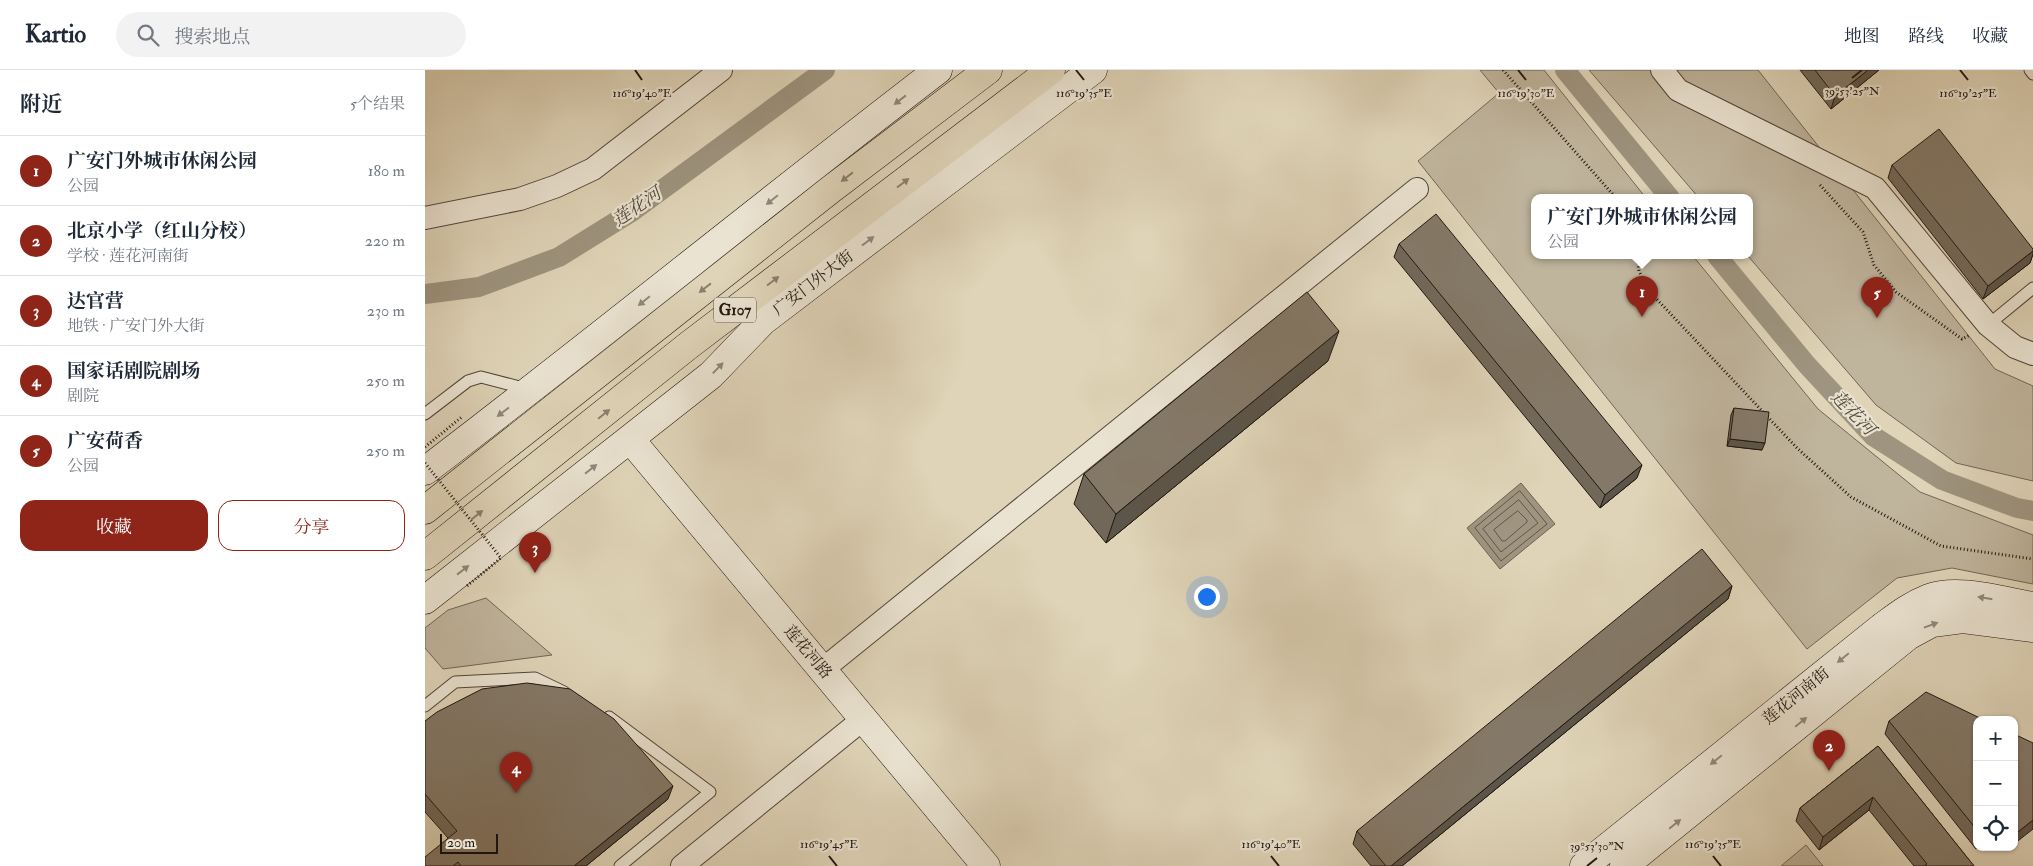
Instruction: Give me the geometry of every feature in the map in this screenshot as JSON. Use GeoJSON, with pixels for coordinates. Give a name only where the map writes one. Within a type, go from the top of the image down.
{"type":"FeatureCollection","features":[{"type":"Feature","properties":{"kind":"highway","name":"G107"},"geometry":{"type":"LineString","coordinates":[[425,510],[540,401],[830,190],[988,70]]}},
{"type":"Feature","properties":{"kind":"highway","name":"广安门外大街"},"geometry":{"type":"LineString","coordinates":[[425,556],[689,345],[1051,70]]}},
{"type":"Feature","properties":{"kind":"street"},"geometry":{"type":"LineString","coordinates":[[425,218],[520,199],[557,186],[586,172],[721,70]]}},
{"type":"Feature","properties":{"kind":"street"},"geometry":{"type":"LineString","coordinates":[[425,471],[540,401],[938,70]]}},
{"type":"Feature","properties":{"kind":"street","name":"广安门外大街"},"geometry":{"type":"LineString","coordinates":[[425,600],[711,375],[763,321],[1093,70]]}},
{"type":"Feature","properties":{"kind":"street"},"geometry":{"type":"LineString","coordinates":[[1661,70],[1678,90],[1875,188],[1988,325],[2015,347],[2033,354]]}},
{"type":"Feature","properties":{"kind":"street"},"geometry":{"type":"LineString","coordinates":[[823,670],[1417,189]]}},
{"type":"Feature","properties":{"kind":"street","name":"莲花河路"},"geometry":{"type":"LineString","coordinates":[[630,439],[823,670],[862,720],[986,866]]}},
{"type":"Feature","properties":{"kind":"street","name":"莲花河南街"},"geometry":{"type":"LineString","coordinates":[[1584,866],[1882,627],[1915,604],[1931,597],[1954,593],[2033,606]]}},
{"type":"Feature","properties":{"kind":"street","name":"莲花河南街"},"geometry":{"type":"LineString","coordinates":[[1624,866],[1908,636],[1932,623],[1963,619],[2033,628]]}},
{"type":"Feature","properties":{"kind":"street"},"geometry":{"type":"LineString","coordinates":[[682,866],[862,720]]}},
{"type":"Feature","properties":{"kind":"lane"},"geometry":{"type":"LineString","coordinates":[[2030,70],[2033,74]]}},
{"type":"Feature","properties":{"kind":"lane"},"geometry":{"type":"LineString","coordinates":[[1988,325],[2033,288]]}},
{"type":"Feature","properties":{"kind":"lane"},"geometry":{"type":"LineString","coordinates":[[425,414],[468,381],[481,377],[540,401]]}},
{"type":"Feature","properties":{"kind":"lane"},"geometry":{"type":"LineString","coordinates":[[426,703],[455,682],[535,678],[577,698]]}},
{"type":"Feature","properties":{"kind":"lane"},"geometry":{"type":"LineString","coordinates":[[602,712],[710,792],[619,866]]}},
{"type":"Feature","properties":{"kind":"path"},"geometry":{"type":"LineString","coordinates":[[1503,70],[1612,194]]}},
{"type":"Feature","properties":{"kind":"path"},"geometry":{"type":"LineString","coordinates":[[1815,181],[1833,197],[1863,232],[1875,265],[1896,292],[1962,339],[1988,325]]}},
{"type":"Feature","properties":{"kind":"path"},"geometry":{"type":"LineString","coordinates":[[1637,259],[1639,272],[1650,292],[1797,448],[1851,497],[1941,546],[2033,559]]}},
{"type":"Feature","properties":{"kind":"path"},"geometry":{"type":"LineString","coordinates":[[425,447],[463,416]]}},
{"type":"Feature","properties":{"kind":"path"},"geometry":{"type":"LineString","coordinates":[[425,463],[501,558],[467,586]]}},
{"type":"Feature","properties":{"kind":"shaded area"},"geometry":{"type":"Polygon","coordinates":[[[1480,70],[1544,70],[1643,194],[1531,194],[1531,259],[1695,259],[1818,409],[1920,492],[2033,535],[2033,584],[1952,568],[1897,578],[1807,649],[1418,161],[1499,93],[1480,70]]]}},
{"type":"Feature","properties":{"kind":"shaded area"},"geometry":{"type":"Polygon","coordinates":[[[1589,70],[1758,70],[1995,369],[2033,386],[2033,481],[1956,463],[1876,405],[1751,259],[1753,259],[1753,194],[1696,194],[1589,70]]]}},
{"type":"Feature","properties":{"kind":"shaded area"},"geometry":{"type":"Polygon","coordinates":[[[486,598],[552,655],[443,669],[425,648],[425,628],[448,610],[486,598]]]}},
{"type":"Feature","properties":{"kind":"shaded area"},"geometry":{"type":"Polygon","coordinates":[[[1806,845],[1823,866],[1781,866],[1806,845]]]}},
{"type":"Feature","properties":{"kind":"water"},"geometry":{"type":"Polygon","coordinates":[[[1521,483],[1555,524],[1500,569],[1467,528],[1521,483]]]}},
{"type":"Feature","properties":{"kind":"building"},"geometry":{"type":"Polygon","coordinates":[[[1815,70],[1868,70],[1835,96],[1815,70]]]}},
{"type":"Feature","properties":{"kind":"building"},"geometry":{"type":"Polygon","coordinates":[[[1939,129],[2033,249],[2033,251],[1988,286],[1892,165],[1939,129]]]}},
{"type":"Feature","properties":{"kind":"building"},"geometry":{"type":"Polygon","coordinates":[[[1436,214],[1642,465],[1605,495],[1399,244],[1436,214]]]}},
{"type":"Feature","properties":{"kind":"building"},"geometry":{"type":"Polygon","coordinates":[[[1307,292],[1339,331],[1116,514],[1084,474],[1307,292]]]}},
{"type":"Feature","properties":{"kind":"building"},"geometry":{"type":"Polygon","coordinates":[[[1734,408],[1769,412],[1765,443],[1730,439],[1734,408]]]}},
{"type":"Feature","properties":{"kind":"building"},"geometry":{"type":"Polygon","coordinates":[[[1702,549],[1732,586],[1391,866],[1386,866],[1357,831],[1702,549]]]}},
{"type":"Feature","properties":{"kind":"building"},"geometry":{"type":"Polygon","coordinates":[[[527,683],[570,689],[614,719],[673,786],[574,866],[461,866],[458,862],[453,866],[425,866],[425,857],[457,831],[425,794],[425,721],[437,712],[482,689],[527,683]]]}},
{"type":"Feature","properties":{"kind":"building"},"geometry":{"type":"Polygon","coordinates":[[[1926,692],[1976,716],[1973,716],[1973,825],[1889,721],[1926,692]]]}},
{"type":"Feature","properties":{"kind":"building"},"geometry":{"type":"Polygon","coordinates":[[[2018,736],[2033,743],[2033,820],[2018,832],[2018,736]]]}},
{"type":"Feature","properties":{"kind":"building"},"geometry":{"type":"Polygon","coordinates":[[[1878,746],[1974,866],[1924,866],[1927,864],[1873,797],[1823,837],[1800,808],[1878,746]]]}},
{"type":"Feature","properties":{"kind":"waterway","name":"莲花河"},"geometry":{"type":"LineString","coordinates":[[425,294],[479,287],[559,257],[633,211],[825,70]]}},
{"type":"Feature","properties":{"kind":"waterway","name":"莲花河"},"geometry":{"type":"LineString","coordinates":[[1565,70],[1667,194]]}},
{"type":"Feature","properties":{"kind":"waterway","name":"莲花河"},"geometry":{"type":"LineString","coordinates":[[1719,259],[1807,365],[1873,436],[1942,480],[2017,508],[2033,511]]}},
{"type":"Feature","properties":{"kind":"place","name":"广安门外城市休闲公园"},"geometry":{"type":"Point","coordinates":[1642,317]}},
{"type":"Feature","properties":{"kind":"place","name":"广安荷香"},"geometry":{"type":"Point","coordinates":[1877,318]}},
{"type":"Feature","properties":{"kind":"place","name":"达官营"},"geometry":{"type":"Point","coordinates":[535,573]}},
{"type":"Feature","properties":{"kind":"place","name":"北京小学（红山分校）"},"geometry":{"type":"Point","coordinates":[1829,771]}},
{"type":"Feature","properties":{"kind":"place","name":"国家话剧院剧场"},"geometry":{"type":"Point","coordinates":[516,793]}}]}
